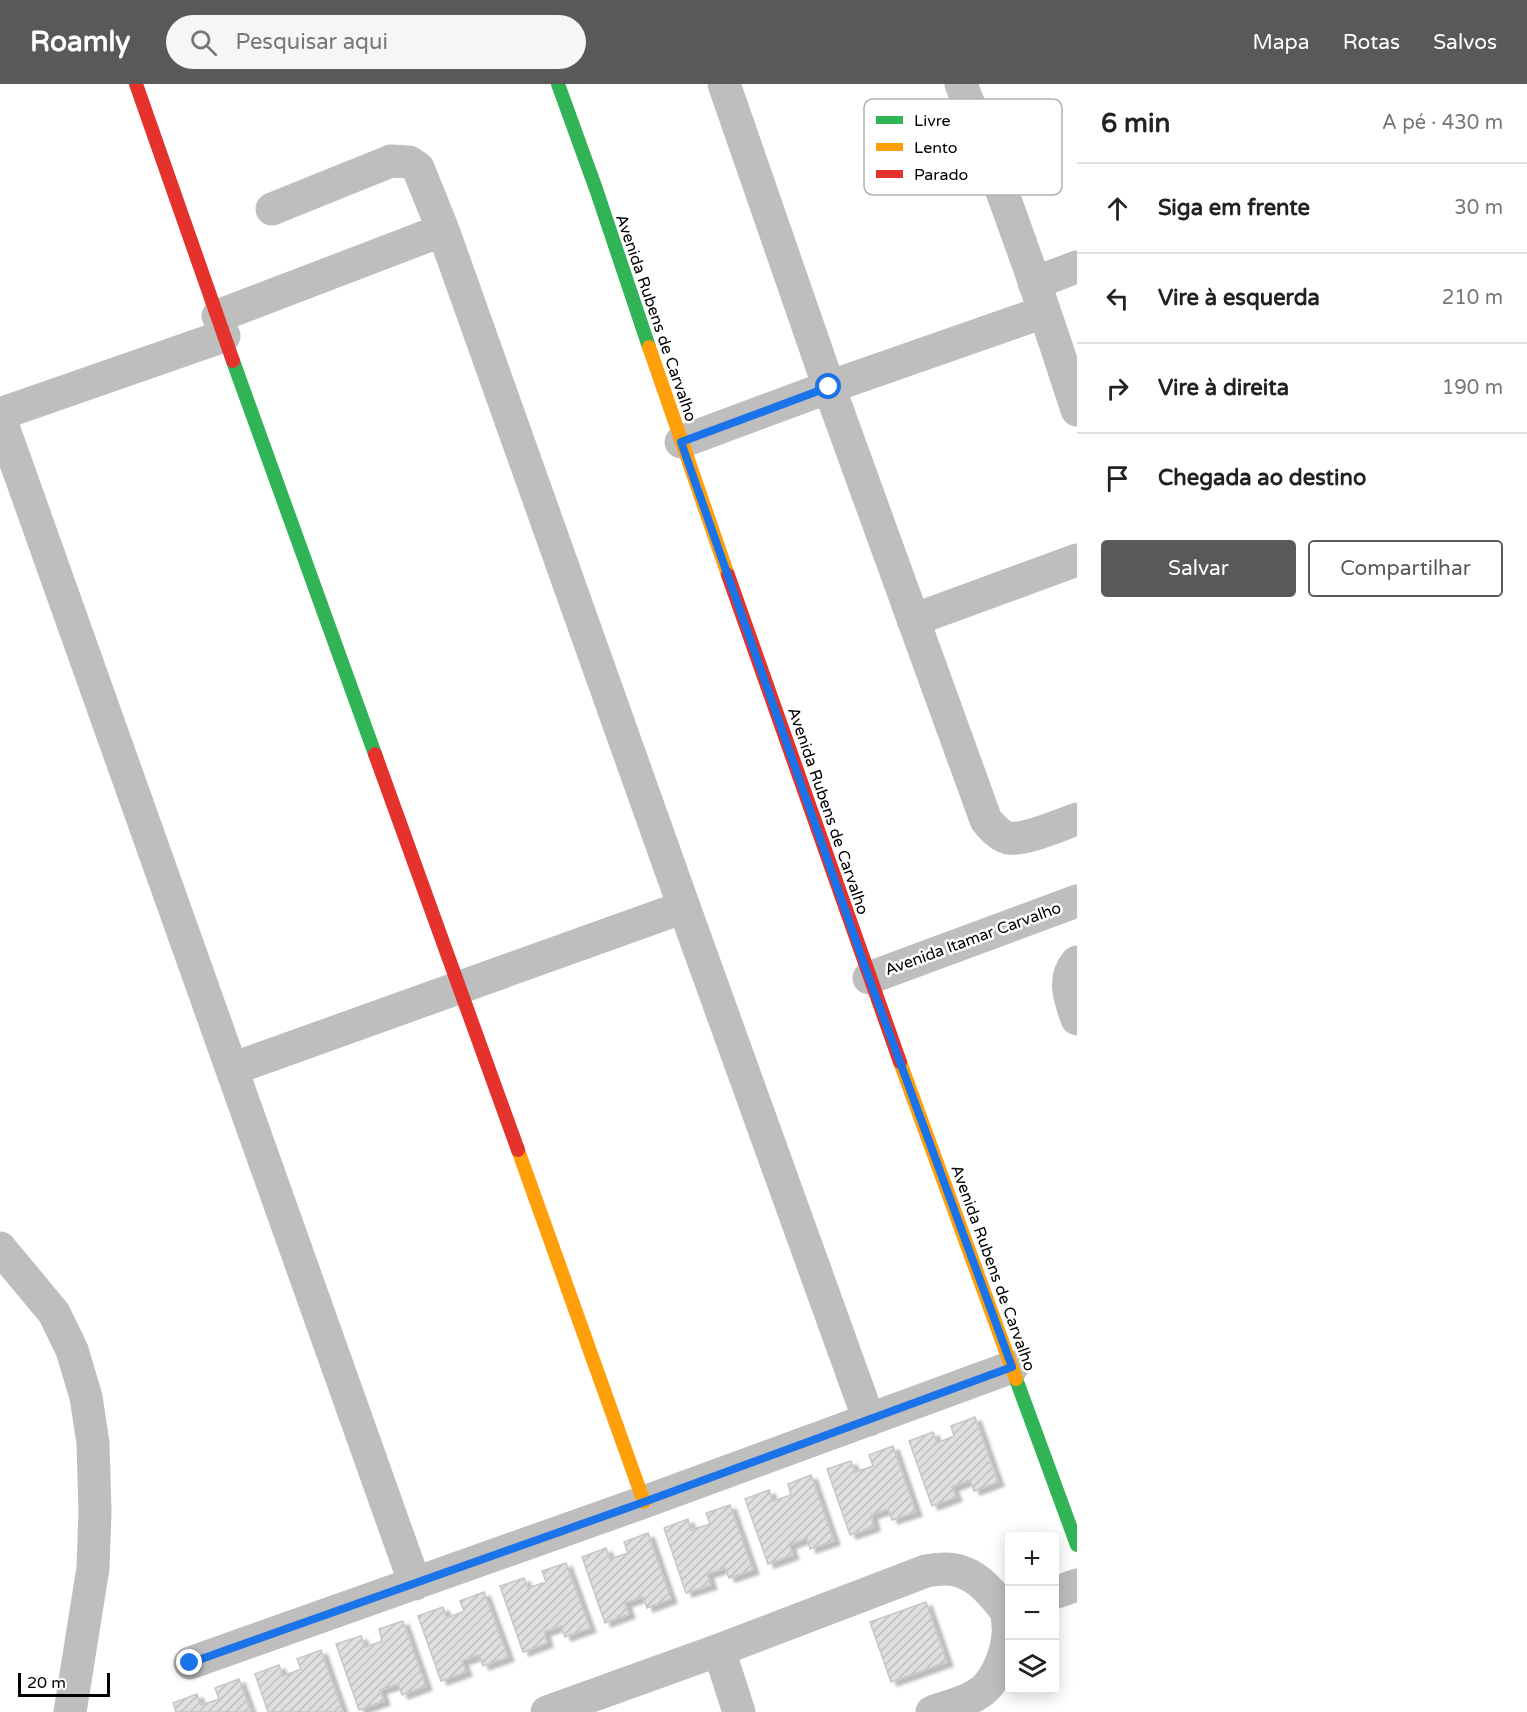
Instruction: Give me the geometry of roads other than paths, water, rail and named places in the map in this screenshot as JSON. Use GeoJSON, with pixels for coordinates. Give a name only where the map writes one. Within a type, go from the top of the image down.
{"type":"FeatureCollection","features":[{"type":"Feature","properties":{"kind":"street"},"geometry":{"type":"LineString","coordinates":[[136,84],[644,1502]]}},
{"type":"Feature","properties":{"kind":"street","name":"Avenida Rubens de Carvalho"},"geometry":{"type":"LineString","coordinates":[[558,84],[869,978],[1077,1545]]}},
{"type":"Feature","properties":{"kind":"street"},"geometry":{"type":"LineString","coordinates":[[724,84],[829,387],[986,820],[993,830],[1007,838],[1020,838],[1077,819]]}},
{"type":"Feature","properties":{"kind":"street"},"geometry":{"type":"LineString","coordinates":[[961,84],[967,99]]}},
{"type":"Feature","properties":{"kind":"street"},"geometry":{"type":"LineString","coordinates":[[272,209],[391,161],[409,162],[418,168],[443,230],[869,1420]]}},
{"type":"Feature","properties":{"kind":"street"},"geometry":{"type":"LineString","coordinates":[[1003,195],[1039,297],[1068,349],[1077,410]]}},
{"type":"Feature","properties":{"kind":"street"},"geometry":{"type":"LineString","coordinates":[[415,1584],[0,416],[221,326],[443,230]]}},
{"type":"Feature","properties":{"kind":"street"},"geometry":{"type":"LineString","coordinates":[[681,442],[829,387],[1039,297],[1077,267]]}},
{"type":"Feature","properties":{"kind":"street"},"geometry":{"type":"LineString","coordinates":[[913,620],[1077,560]]}},
{"type":"Feature","properties":{"kind":"street","name":"Avenida Itamar Carvalho"},"geometry":{"type":"LineString","coordinates":[[869,978],[1077,901]]}},
{"type":"Feature","properties":{"kind":"street"},"geometry":{"type":"LineString","coordinates":[[232,1069],[684,907]]}},
{"type":"Feature","properties":{"kind":"street"},"geometry":{"type":"LineString","coordinates":[[1077,962],[1071,968],[1068,979],[1069,994],[1077,1019]]}},
{"type":"Feature","properties":{"kind":"street"},"geometry":{"type":"LineString","coordinates":[[0,1248],[54,1313],[72,1350],[86,1397],[93,1443],[95,1512],[93,1568],[70,1712]]}},
{"type":"Feature","properties":{"kind":"street"},"geometry":{"type":"LineString","coordinates":[[190,1663],[644,1502],[1012,1367]]}},
{"type":"Feature","properties":{"kind":"street"},"geometry":{"type":"LineString","coordinates":[[548,1712],[926,1571],[959,1570],[973,1576],[987,1587],[1005,1608]]}},
{"type":"Feature","properties":{"kind":"street"},"geometry":{"type":"LineString","coordinates":[[1059,1591],[1077,1585]]}},
{"type":"Feature","properties":{"kind":"street"},"geometry":{"type":"LineString","coordinates":[[932,1712],[976,1695],[988,1685],[997,1672],[1007,1640]]}},
{"type":"Feature","properties":{"kind":"street"},"geometry":{"type":"LineString","coordinates":[[719,1650],[739,1712]]}}]}
